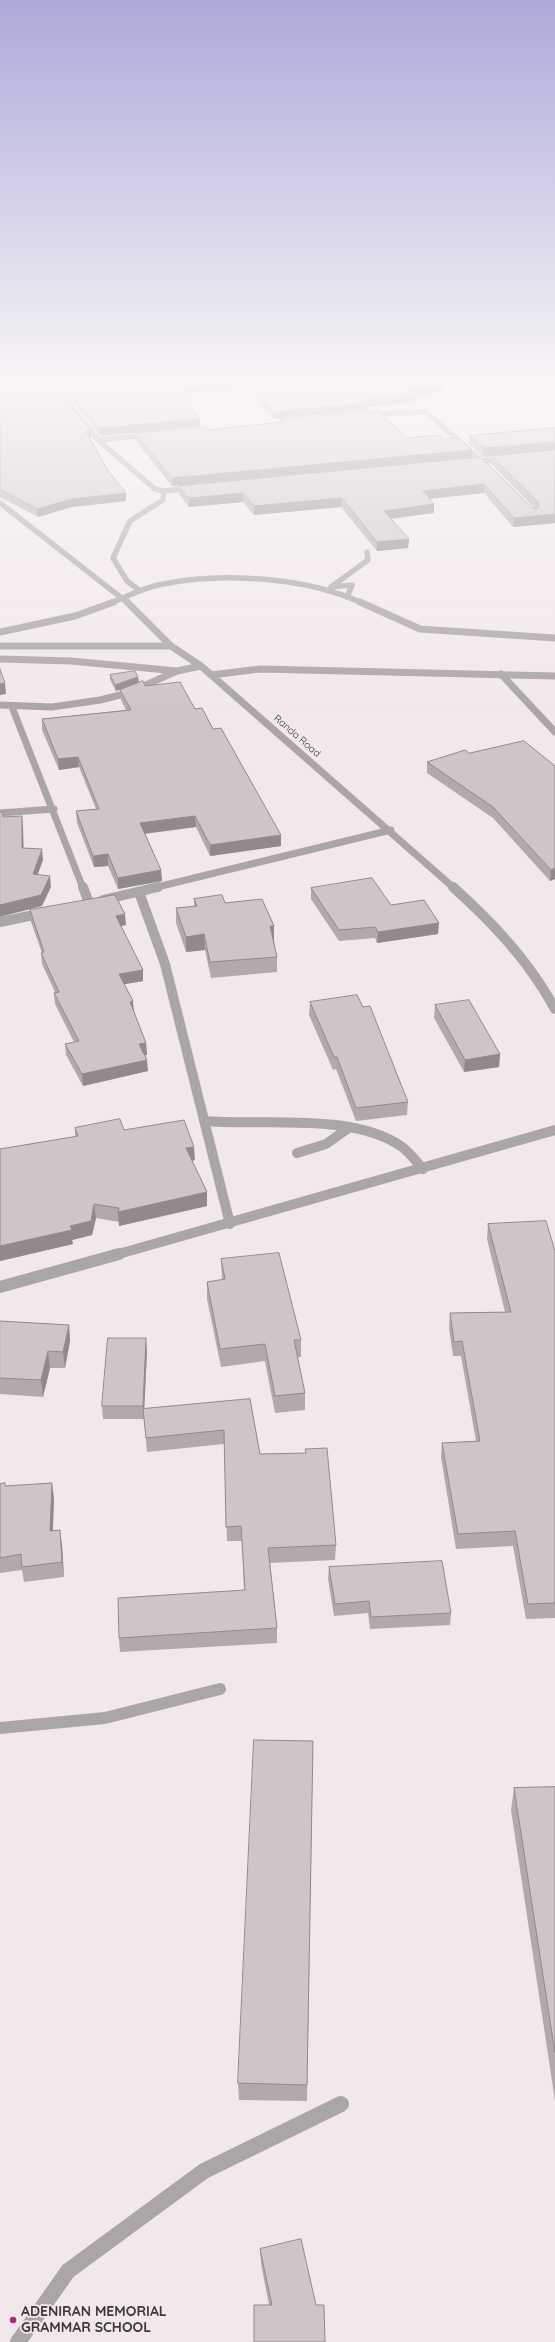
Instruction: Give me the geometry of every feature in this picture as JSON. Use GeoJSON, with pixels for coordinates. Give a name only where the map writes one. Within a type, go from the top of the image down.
{"type":"FeatureCollection","features":[{"type":"Feature","properties":{"kind":"street"},"geometry":{"type":"LineString","coordinates":[[139,590],[127,581],[113,558],[119,548],[124,530],[137,514],[163,500],[164,491]]}},
{"type":"Feature","properties":{"kind":"street","name":"Randa Road"},"geometry":{"type":"LineString","coordinates":[[0,503],[122,597],[171,646],[201,666],[391,830],[501,931],[532,972],[555,1009]]}},
{"type":"Feature","properties":{"kind":"street"},"geometry":{"type":"LineString","coordinates":[[347,596],[352,585],[331,587],[368,560],[367,552]]}},
{"type":"Feature","properties":{"kind":"street"},"geometry":{"type":"LineString","coordinates":[[0,632],[96,609],[139,590],[171,583],[225,580],[293,584],[329,590],[347,596],[405,625],[420,629],[554,637]]}},
{"type":"Feature","properties":{"kind":"street"},"geometry":{"type":"LineString","coordinates":[[0,646],[171,646]]}},
{"type":"Feature","properties":{"kind":"street"},"geometry":{"type":"LineString","coordinates":[[0,659],[71,661],[177,671]]}},
{"type":"Feature","properties":{"kind":"street"},"geometry":{"type":"LineString","coordinates":[[0,705],[12,707],[52,707],[100,700],[128,693],[177,671],[201,666]]}},
{"type":"Feature","properties":{"kind":"street"},"geometry":{"type":"LineString","coordinates":[[211,675],[260,670],[555,676]]}},
{"type":"Feature","properties":{"kind":"street"},"geometry":{"type":"LineString","coordinates":[[501,674],[555,732]]}},
{"type":"Feature","properties":{"kind":"street"},"geometry":{"type":"LineString","coordinates":[[12,707],[54,809],[85,904],[391,830]]}},
{"type":"Feature","properties":{"kind":"street"},"geometry":{"type":"LineString","coordinates":[[0,813],[54,809]]}},
{"type":"Feature","properties":{"kind":"street"},"geometry":{"type":"LineString","coordinates":[[139,892],[165,964],[230,1224]]}},
{"type":"Feature","properties":{"kind":"street"},"geometry":{"type":"LineString","coordinates":[[0,922],[52,911]]}},
{"type":"Feature","properties":{"kind":"street"},"geometry":{"type":"LineString","coordinates":[[204,1121],[243,1125],[338,1125],[350,1127],[373,1133],[401,1145],[423,1169]]}},
{"type":"Feature","properties":{"kind":"street"},"geometry":{"type":"LineString","coordinates":[[297,1153],[327,1144],[340,1138],[350,1127]]}},
{"type":"Feature","properties":{"kind":"street"},"geometry":{"type":"LineString","coordinates":[[0,1287],[230,1224],[555,1130]]}},
{"type":"Feature","properties":{"kind":"street"},"geometry":{"type":"LineString","coordinates":[[0,1728],[105,1718],[220,1689]]}},
{"type":"Feature","properties":{"kind":"street"},"geometry":{"type":"LineString","coordinates":[[18,2342],[68,2271],[204,2171],[340,2104]]}},
{"type":"Feature","properties":{"kind":"building"},"geometry":{"type":"Polygon","coordinates":[[[4,491],[125,491],[126,493],[72,499],[37,509],[4,491]]]}},
{"type":"Feature","properties":{"kind":"building"},"geometry":{"type":"Polygon","coordinates":[[[183,491],[423,491],[434,504],[384,511],[409,539],[377,542],[342,498],[254,506],[243,493],[189,498],[183,491]]]}},
{"type":"Feature","properties":{"kind":"building"},"geometry":{"type":"Polygon","coordinates":[[[490,491],[515,491],[532,508],[535,509],[539,507],[538,502],[527,491],[555,491],[555,514],[514,518],[490,491]]]}},
{"type":"Feature","properties":{"kind":"building"},"geometry":{"type":"Polygon","coordinates":[[[0,669],[5,683],[0,684],[0,669]]]}},
{"type":"Feature","properties":{"kind":"building"},"geometry":{"type":"Polygon","coordinates":[[[135,671],[138,677],[115,685],[110,675],[135,671]]]}},
{"type":"Feature","properties":{"kind":"building"},"geometry":{"type":"Polygon","coordinates":[[[143,681],[145,686],[180,682],[195,709],[202,708],[213,729],[221,728],[281,835],[210,845],[195,816],[140,823],[161,870],[118,878],[108,854],[93,856],[76,811],[99,809],[78,757],[58,759],[42,719],[131,710],[120,690],[143,681]]]}},
{"type":"Feature","properties":{"kind":"building"},"geometry":{"type":"Polygon","coordinates":[[[524,741],[555,766],[555,868],[551,870],[493,807],[427,762],[465,750],[469,753],[524,741]]]}},
{"type":"Feature","properties":{"kind":"building"},"geometry":{"type":"Polygon","coordinates":[[[0,812],[3,812],[3,817],[22,816],[22,848],[42,849],[33,874],[50,876],[41,895],[0,905],[0,812]]]}},
{"type":"Feature","properties":{"kind":"building"},"geometry":{"type":"Polygon","coordinates":[[[372,878],[391,905],[424,900],[439,923],[378,932],[375,927],[339,930],[311,888],[372,878]]]}},
{"type":"Feature","properties":{"kind":"building"},"geometry":{"type":"Polygon","coordinates":[[[115,895],[125,914],[116,916],[143,970],[119,974],[133,1001],[130,1002],[146,1043],[139,1044],[147,1060],[82,1074],[65,1044],[79,1041],[54,993],[59,992],[41,953],[44,952],[30,910],[115,895]]]}},
{"type":"Feature","properties":{"kind":"building"},"geometry":{"type":"Polygon","coordinates":[[[222,895],[225,903],[262,899],[274,926],[270,926],[277,957],[210,962],[204,934],[186,937],[176,908],[197,906],[194,899],[222,895]]]}},
{"type":"Feature","properties":{"kind":"building"},"geometry":{"type":"Polygon","coordinates":[[[357,995],[363,1007],[370,1006],[408,1102],[356,1108],[337,1057],[334,1057],[310,1002],[357,995]]]}},
{"type":"Feature","properties":{"kind":"building"},"geometry":{"type":"Polygon","coordinates":[[[469,1000],[500,1054],[465,1060],[435,1005],[469,1000]]]}},
{"type":"Feature","properties":{"kind":"building"},"geometry":{"type":"Polygon","coordinates":[[[120,1119],[124,1130],[184,1120],[194,1147],[186,1148],[207,1192],[118,1212],[119,1208],[94,1204],[91,1221],[70,1226],[72,1230],[0,1246],[0,1149],[78,1136],[75,1128],[120,1119]]]}},
{"type":"Feature","properties":{"kind":"building"},"geometry":{"type":"Polygon","coordinates":[[[546,1221],[555,1251],[555,1603],[528,1604],[515,1531],[458,1534],[442,1443],[480,1441],[462,1341],[454,1342],[450,1313],[511,1312],[488,1224],[546,1221]]]}},
{"type":"Feature","properties":{"kind":"building"},"geometry":{"type":"Polygon","coordinates":[[[279,1253],[301,1340],[294,1340],[305,1393],[275,1396],[265,1344],[220,1349],[207,1282],[225,1279],[221,1259],[279,1253]]]}},
{"type":"Feature","properties":{"kind":"building"},"geometry":{"type":"Polygon","coordinates":[[[0,1321],[69,1325],[63,1352],[48,1351],[41,1380],[0,1378],[0,1321]]]}},
{"type":"Feature","properties":{"kind":"building"},"geometry":{"type":"Polygon","coordinates":[[[108,1338],[146,1338],[143,1406],[102,1406],[108,1338]]]}},
{"type":"Feature","properties":{"kind":"building"},"geometry":{"type":"Polygon","coordinates":[[[250,1399],[260,1454],[306,1453],[305,1449],[327,1448],[336,1545],[268,1548],[277,1628],[119,1638],[118,1598],[245,1590],[241,1526],[226,1527],[224,1430],[146,1438],[143,1409],[250,1399]]]}},
{"type":"Feature","properties":{"kind":"building"},"geometry":{"type":"Polygon","coordinates":[[[5,1483],[5,1486],[52,1483],[50,1531],[60,1530],[62,1562],[22,1567],[21,1554],[0,1558],[0,1484],[5,1483]]]}},
{"type":"Feature","properties":{"kind":"building"},"geometry":{"type":"Polygon","coordinates":[[[442,1561],[451,1613],[371,1617],[369,1601],[335,1604],[329,1567],[442,1561]]]}},
{"type":"Feature","properties":{"kind":"building"},"geometry":{"type":"Polygon","coordinates":[[[254,1740],[313,1741],[307,2085],[238,2083],[254,1740]]]}},
{"type":"Feature","properties":{"kind":"building"},"geometry":{"type":"Polygon","coordinates":[[[555,1787],[555,2053],[514,1788],[555,1787]]]}},
{"type":"Feature","properties":{"kind":"building"},"geometry":{"type":"Polygon","coordinates":[[[301,2239],[316,2305],[324,2305],[325,2342],[254,2342],[254,2305],[272,2305],[260,2249],[301,2239]]]}},
{"type":"Feature","properties":{"kind":"place","name":"ADENIRAN MEMORIAL GRAMMAR SCHOOL"},"geometry":{"type":"Point","coordinates":[13,2320]}}]}
